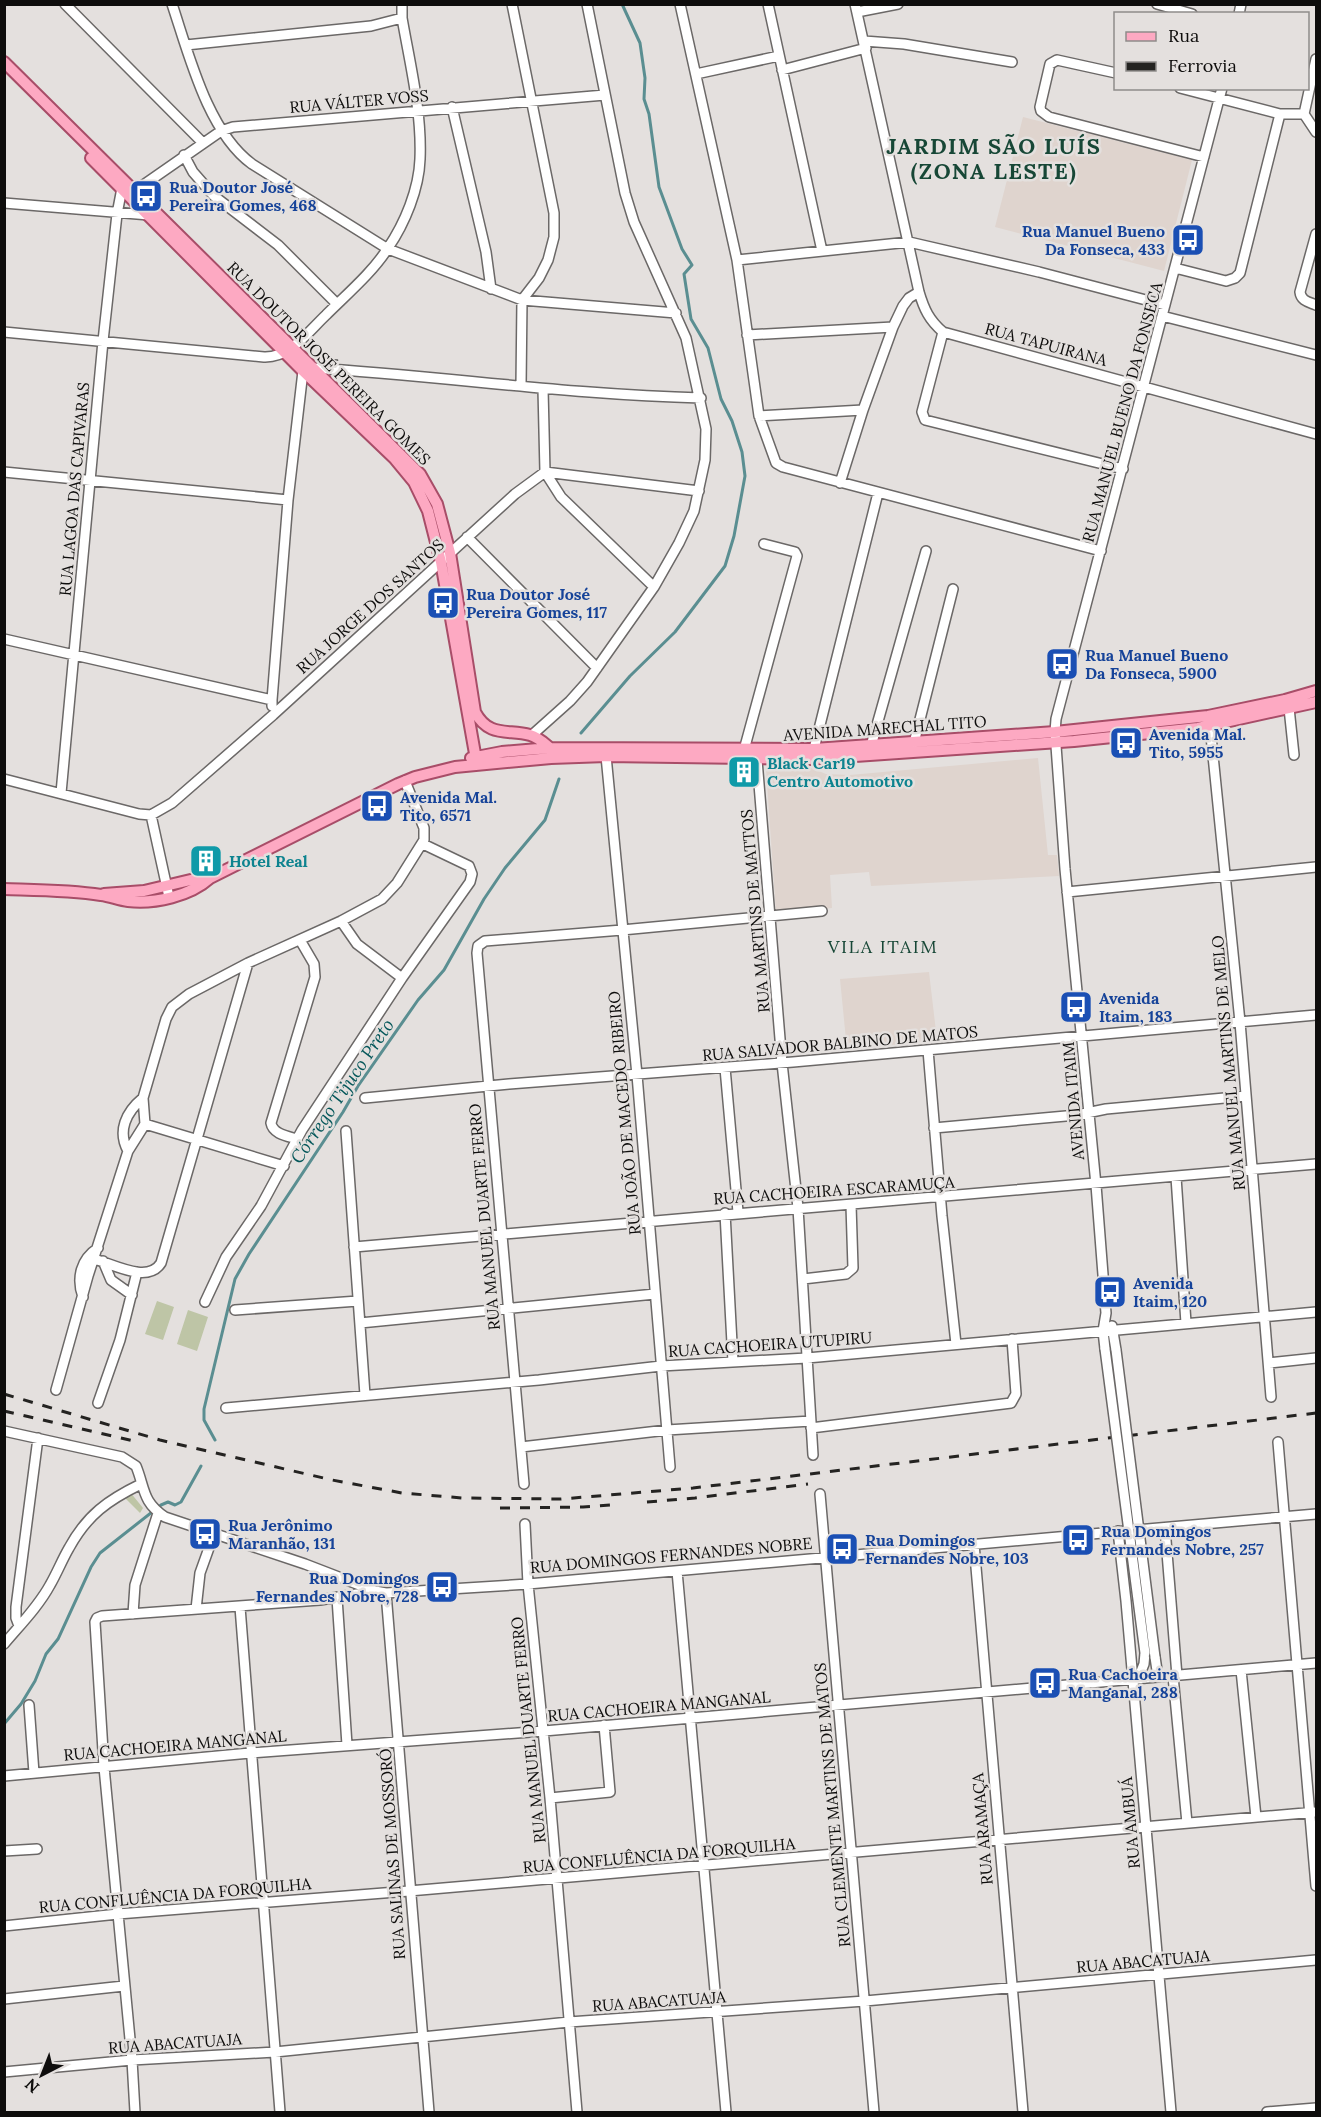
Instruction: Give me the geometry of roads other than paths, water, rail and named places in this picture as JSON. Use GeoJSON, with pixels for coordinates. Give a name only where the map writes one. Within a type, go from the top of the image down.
{"type":"FeatureCollection","features":[{"type":"Feature","properties":{"kind":"main road","name":"RUA DOUTOR JOSÉ PEREIRA GOMES"},"geometry":{"type":"LineString","coordinates":[[4,62],[128,191],[149,216],[289,350]]}},
{"type":"Feature","properties":{"kind":"main road","name":"RUA DOUTOR JOSÉ PEREIRA GOMES"},"geometry":{"type":"LineString","coordinates":[[4,71],[289,350],[395,459],[414,482],[428,512],[441,562],[476,756]]}},
{"type":"Feature","properties":{"kind":"main road","name":"RUA DOUTOR JOSÉ PEREIRA GOMES"},"geometry":{"type":"LineString","coordinates":[[308,370],[420,474],[437,504],[450,553],[475,712],[478,719],[488,727]]}},
{"type":"Feature","properties":{"kind":"main road","name":"AVENIDA MARECHAL TITO"},"geometry":{"type":"LineString","coordinates":[[476,756],[830,759],[1055,737],[1209,716],[1317,691]]}},
{"type":"Feature","properties":{"kind":"main road","name":"AVENIDA MARECHAL TITO"},"geometry":{"type":"LineString","coordinates":[[4,889],[101,895],[168,892],[198,879],[210,878],[405,781],[455,766],[476,756],[550,748],[814,749],[1172,732],[1210,726],[1317,702]]}},
{"type":"Feature","properties":{"kind":"main road"},"geometry":{"type":"LineString","coordinates":[[476,756],[479,735],[488,727],[505,733],[532,735],[550,748]]}},
{"type":"Feature","properties":{"kind":"street"},"geometry":{"type":"LineString","coordinates":[[65,4],[203,143]]}},
{"type":"Feature","properties":{"kind":"street"},"geometry":{"type":"LineString","coordinates":[[172,4],[201,87],[221,131],[240,155],[388,249],[522,300],[676,312]]}},
{"type":"Feature","properties":{"kind":"street"},"geometry":{"type":"LineString","coordinates":[[4,332],[264,357],[278,356],[289,350],[388,249],[401,225],[416,183],[420,159],[417,110],[402,18],[402,4]]}},
{"type":"Feature","properties":{"kind":"street"},"geometry":{"type":"LineString","coordinates":[[512,4],[554,213],[554,237],[548,260],[539,278],[522,300],[521,386]]}},
{"type":"Feature","properties":{"kind":"street"},"geometry":{"type":"LineString","coordinates":[[532,735],[570,701],[597,668],[654,586],[680,543],[694,511],[705,460],[706,429],[686,338],[631,212],[625,193],[587,4]]}},
{"type":"Feature","properties":{"kind":"street"},"geometry":{"type":"LineString","coordinates":[[680,4],[737,260],[759,416],[773,459],[783,467],[840,483],[1101,551]]}},
{"type":"Feature","properties":{"kind":"street"},"geometry":{"type":"LineString","coordinates":[[768,4],[822,251]]}},
{"type":"Feature","properties":{"kind":"street"},"geometry":{"type":"LineString","coordinates":[[898,4],[856,8],[925,311],[943,332],[922,412],[924,418],[1123,469]]}},
{"type":"Feature","properties":{"kind":"street"},"geometry":{"type":"LineString","coordinates":[[1157,4],[1185,12]]}},
{"type":"Feature","properties":{"kind":"street"},"geometry":{"type":"LineString","coordinates":[[186,45],[371,26],[402,18]]}},
{"type":"Feature","properties":{"kind":"street"},"geometry":{"type":"LineString","coordinates":[[782,70],[865,45],[904,44],[1012,62]]}},
{"type":"Feature","properties":{"kind":"street"},"geometry":{"type":"LineString","coordinates":[[696,74],[779,56]]}},
{"type":"Feature","properties":{"kind":"street"},"geometry":{"type":"LineString","coordinates":[[1317,59],[1304,114],[1317,132]]}},
{"type":"Feature","properties":{"kind":"street"},"geometry":{"type":"LineString","coordinates":[[1114,74],[1058,60],[1050,64],[1040,107],[1044,114],[1204,157]]}},
{"type":"Feature","properties":{"kind":"street"},"geometry":{"type":"LineString","coordinates":[[1196,90],[1221,93],[1280,114],[1304,114]]}},
{"type":"Feature","properties":{"kind":"street","name":"RUA MANUEL BUENO DA FONSECA"},"geometry":{"type":"LineString","coordinates":[[1055,737],[1075,642],[1123,469],[1142,386],[1221,93]]}},
{"type":"Feature","properties":{"kind":"street","name":"RUA VÁLTER VOSS"},"geometry":{"type":"LineString","coordinates":[[128,191],[221,131],[233,128],[605,95]]}},
{"type":"Feature","properties":{"kind":"street"},"geometry":{"type":"LineString","coordinates":[[452,108],[486,252],[492,289]]}},
{"type":"Feature","properties":{"kind":"street"},"geometry":{"type":"LineString","coordinates":[[1175,268],[1226,281],[1236,278],[1240,273],[1280,114]]}},
{"type":"Feature","properties":{"kind":"street"},"geometry":{"type":"LineString","coordinates":[[184,155],[193,172],[214,196],[278,244],[336,304]]}},
{"type":"Feature","properties":{"kind":"street","name":"RUA LAGOA DAS CAPIVARAS"},"geometry":{"type":"LineString","coordinates":[[60,793],[117,214],[128,191]]}},
{"type":"Feature","properties":{"kind":"street"},"geometry":{"type":"LineString","coordinates":[[4,203],[149,216]]}},
{"type":"Feature","properties":{"kind":"street"},"geometry":{"type":"LineString","coordinates":[[1317,234],[1300,292],[1306,302],[1317,305]]}},
{"type":"Feature","properties":{"kind":"street"},"geometry":{"type":"LineString","coordinates":[[737,260],[909,242],[1029,269],[1165,305]]}},
{"type":"Feature","properties":{"kind":"street"},"geometry":{"type":"LineString","coordinates":[[840,483],[892,327],[909,298],[920,292]]}},
{"type":"Feature","properties":{"kind":"street"},"geometry":{"type":"LineString","coordinates":[[1162,316],[1317,355]]}},
{"type":"Feature","properties":{"kind":"street"},"geometry":{"type":"LineString","coordinates":[[747,335],[892,327]]}},
{"type":"Feature","properties":{"kind":"street","name":"RUA TAPUIRANA"},"geometry":{"type":"LineString","coordinates":[[943,332],[1317,434]]}},
{"type":"Feature","properties":{"kind":"street"},"geometry":{"type":"LineString","coordinates":[[273,716],[272,700],[288,501],[308,370],[394,373],[543,389],[701,399]]}},
{"type":"Feature","properties":{"kind":"street"},"geometry":{"type":"LineString","coordinates":[[543,389],[545,472],[561,497],[654,586]]}},
{"type":"Feature","properties":{"kind":"street"},"geometry":{"type":"LineString","coordinates":[[759,416],[863,410]]}},
{"type":"Feature","properties":{"kind":"street"},"geometry":{"type":"LineString","coordinates":[[4,472],[288,501]]}},
{"type":"Feature","properties":{"kind":"street"},"geometry":{"type":"LineString","coordinates":[[545,472],[699,491]]}},
{"type":"Feature","properties":{"kind":"street","name":"RUA JORGE DOS SANTOS"},"geometry":{"type":"LineString","coordinates":[[151,815],[172,803],[273,716],[467,537],[515,494],[545,472]]}},
{"type":"Feature","properties":{"kind":"street"},"geometry":{"type":"LineString","coordinates":[[814,749],[878,493]]}},
{"type":"Feature","properties":{"kind":"street"},"geometry":{"type":"LineString","coordinates":[[467,537],[597,668]]}},
{"type":"Feature","properties":{"kind":"street"},"geometry":{"type":"LineString","coordinates":[[744,750],[797,555],[795,552],[764,544]]}},
{"type":"Feature","properties":{"kind":"street"},"geometry":{"type":"LineString","coordinates":[[871,746],[926,551]]}},
{"type":"Feature","properties":{"kind":"street"},"geometry":{"type":"LineString","coordinates":[[914,743],[953,589]]}},
{"type":"Feature","properties":{"kind":"street"},"geometry":{"type":"LineString","coordinates":[[4,639],[272,700]]}},
{"type":"Feature","properties":{"kind":"street"},"geometry":{"type":"LineString","coordinates":[[1289,708],[1294,755]]}},
{"type":"Feature","properties":{"kind":"street","name":"RUA MANUEL MARTINS DE MELO"},"geometry":{"type":"LineString","coordinates":[[1210,726],[1240,1022],[1271,1397]]}},
{"type":"Feature","properties":{"kind":"street","name":"AVENIDA ITAIM"},"geometry":{"type":"LineString","coordinates":[[1055,737],[1067,892],[1107,1313],[1108,1330],[1105,1349],[1145,1653],[1144,1664],[1135,1680]]}},
{"type":"Feature","properties":{"kind":"street","name":"RUA JOÃO DE MACEDO RIBEIRO"},"geometry":{"type":"LineString","coordinates":[[606,756],[637,1075],[670,1467]]}},
{"type":"Feature","properties":{"kind":"street","name":"RUA MARTINS DE MATTOS"},"geometry":{"type":"LineString","coordinates":[[757,760],[782,1063],[798,1208],[813,1455]]}},
{"type":"Feature","properties":{"kind":"street"},"geometry":{"type":"LineString","coordinates":[[4,779],[139,814],[151,815],[168,892]]}},
{"type":"Feature","properties":{"kind":"street"},"geometry":{"type":"LineString","coordinates":[[132,1295],[111,1280],[99,1260],[98,1248],[128,1151],[145,1124],[142,1098],[166,1019],[172,1007],[189,994],[248,963],[341,921],[382,899],[397,883],[423,844],[424,828],[405,781]]}},
{"type":"Feature","properties":{"kind":"street"},"geometry":{"type":"LineString","coordinates":[[205,1302],[226,1257],[251,1223],[297,1139],[402,978],[470,882],[472,874],[469,866],[423,844]]}},
{"type":"Feature","properties":{"kind":"street"},"geometry":{"type":"LineString","coordinates":[[1067,892],[1317,867]]}},
{"type":"Feature","properties":{"kind":"street"},"geometry":{"type":"LineString","coordinates":[[622,930],[822,911]]}},
{"type":"Feature","properties":{"kind":"street"},"geometry":{"type":"LineString","coordinates":[[341,921],[357,944],[402,978]]}},
{"type":"Feature","properties":{"kind":"street","name":"RUA MANUEL DUARTE FERRO"},"geometry":{"type":"LineString","coordinates":[[524,1484],[513,1381],[478,946],[485,940],[622,930]]}},
{"type":"Feature","properties":{"kind":"street"},"geometry":{"type":"LineString","coordinates":[[297,1139],[277,1132],[271,1123],[315,977],[314,964],[300,940]]}},
{"type":"Feature","properties":{"kind":"street"},"geometry":{"type":"LineString","coordinates":[[99,1260],[137,1272],[152,1272],[161,1263],[248,963]]}},
{"type":"Feature","properties":{"kind":"street","name":"RUA SALVADOR BALBINO DE MATOS"},"geometry":{"type":"LineString","coordinates":[[365,1098],[1317,1015]]}},
{"type":"Feature","properties":{"kind":"street"},"geometry":{"type":"LineString","coordinates":[[928,1050],[940,1197],[956,1344]]}},
{"type":"Feature","properties":{"kind":"street"},"geometry":{"type":"LineString","coordinates":[[725,1068],[738,1212]]}},
{"type":"Feature","properties":{"kind":"street"},"geometry":{"type":"LineString","coordinates":[[934,1128],[1246,1096]]}},
{"type":"Feature","properties":{"kind":"street"},"geometry":{"type":"LineString","coordinates":[[128,1151],[123,1141],[124,1126],[133,1106],[142,1098]]}},
{"type":"Feature","properties":{"kind":"street"},"geometry":{"type":"LineString","coordinates":[[145,1124],[284,1166]]}},
{"type":"Feature","properties":{"kind":"street"},"geometry":{"type":"LineString","coordinates":[[346,1131],[365,1395]]}},
{"type":"Feature","properties":{"kind":"street","name":"RUA CACHOEIRA ESCARAMUÇA"},"geometry":{"type":"LineString","coordinates":[[354,1247],[724,1213],[1096,1185],[1317,1164]]}},
{"type":"Feature","properties":{"kind":"street"},"geometry":{"type":"LineString","coordinates":[[1176,1178],[1186,1323]]}},
{"type":"Feature","properties":{"kind":"street"},"geometry":{"type":"LineString","coordinates":[[803,1279],[846,1274],[853,1268],[851,1205]]}},
{"type":"Feature","properties":{"kind":"street"},"geometry":{"type":"LineString","coordinates":[[724,1213],[733,1362]]}},
{"type":"Feature","properties":{"kind":"street"},"geometry":{"type":"LineString","coordinates":[[82,1297],[78,1281],[84,1261],[98,1248]]}},
{"type":"Feature","properties":{"kind":"street"},"geometry":{"type":"LineString","coordinates":[[56,1390],[82,1297],[99,1260]]}},
{"type":"Feature","properties":{"kind":"street"},"geometry":{"type":"LineString","coordinates":[[98,1403],[120,1340],[137,1272]]}},
{"type":"Feature","properties":{"kind":"street"},"geometry":{"type":"LineString","coordinates":[[360,1323],[656,1294]]}},
{"type":"Feature","properties":{"kind":"street"},"geometry":{"type":"LineString","coordinates":[[235,1310],[358,1301]]}},
{"type":"Feature","properties":{"kind":"street","name":"RUA CACHOEIRA UTUPIRU"},"geometry":{"type":"LineString","coordinates":[[226,1408],[661,1366],[807,1358],[1317,1312]]}},
{"type":"Feature","properties":{"kind":"street","name":"AVENIDA ITAIM"},"geometry":{"type":"LineString","coordinates":[[1108,1330],[1116,1350],[1158,1677]]}},
{"type":"Feature","properties":{"kind":"street"},"geometry":{"type":"LineString","coordinates":[[520,1447],[667,1430],[811,1424],[1011,1403],[1016,1394],[1012,1339]]}},
{"type":"Feature","properties":{"kind":"street"},"geometry":{"type":"LineString","coordinates":[[1269,1363],[1317,1358]]}},
{"type":"Feature","properties":{"kind":"street"},"geometry":{"type":"LineString","coordinates":[[4,1431],[122,1457],[136,1466],[146,1500],[157,1512],[171,1520],[305,1564],[375,1591]]}},
{"type":"Feature","properties":{"kind":"street"},"geometry":{"type":"LineString","coordinates":[[19,1626],[16,1607],[38,1438]]}},
{"type":"Feature","properties":{"kind":"street"},"geometry":{"type":"LineString","coordinates":[[1278,1442],[1283,1517],[1313,1812],[1317,1886]]}},
{"type":"Feature","properties":{"kind":"street"},"geometry":{"type":"LineString","coordinates":[[4,1644],[50,1586],[70,1546],[84,1525],[97,1511],[116,1497],[141,1485]]}},
{"type":"Feature","properties":{"kind":"street","name":"RUA CLEMENTE MARTINS DE MATOS"},"geometry":{"type":"LineString","coordinates":[[820,1494],[874,2112]]}},
{"type":"Feature","properties":{"kind":"street"},"geometry":{"type":"LineString","coordinates":[[133,1614],[135,1585],[157,1512]]}},
{"type":"Feature","properties":{"kind":"street","name":"RUA DOMINGOS FERNANDES NOBRE"},"geometry":{"type":"LineString","coordinates":[[375,1591],[386,1593],[528,1584],[1317,1514]]}},
{"type":"Feature","properties":{"kind":"street","name":"RUA MANUEL DUARTE FERRO"},"geometry":{"type":"LineString","coordinates":[[525,1524],[528,1584],[544,1731],[577,2112]]}},
{"type":"Feature","properties":{"kind":"street"},"geometry":{"type":"LineString","coordinates":[[1165,1528],[1187,1823]]}},
{"type":"Feature","properties":{"kind":"street","name":"RUA AMBUÁ"},"geometry":{"type":"LineString","coordinates":[[1118,1531],[1135,1680],[1145,1827],[1172,2112]]}},
{"type":"Feature","properties":{"kind":"street"},"geometry":{"type":"LineString","coordinates":[[196,1609],[200,1573],[214,1534]]}},
{"type":"Feature","properties":{"kind":"street","name":"RUA ARAMAÇA"},"geometry":{"type":"LineString","coordinates":[[974,1544],[1023,2112]]}},
{"type":"Feature","properties":{"kind":"street"},"geometry":{"type":"LineString","coordinates":[[678,1571],[726,2112]]}},
{"type":"Feature","properties":{"kind":"street"},"geometry":{"type":"LineString","coordinates":[[135,2112],[104,1767],[94,1626],[97,1618],[337,1598],[375,1591]]}},
{"type":"Feature","properties":{"kind":"street","name":"RUA SALINAS DE MOSSORÓ"},"geometry":{"type":"LineString","coordinates":[[386,1593],[429,2112]]}},
{"type":"Feature","properties":{"kind":"street"},"geometry":{"type":"LineString","coordinates":[[337,1598],[347,1745]]}},
{"type":"Feature","properties":{"kind":"street"},"geometry":{"type":"LineString","coordinates":[[240,1606],[280,2112]]}},
{"type":"Feature","properties":{"kind":"street","name":"RUA CACHOEIRA MANGANAL"},"geometry":{"type":"LineString","coordinates":[[4,1776],[250,1753],[544,1731],[1317,1664]]}},
{"type":"Feature","properties":{"kind":"street"},"geometry":{"type":"LineString","coordinates":[[1241,1670],[1256,1817]]}},
{"type":"Feature","properties":{"kind":"street"},"geometry":{"type":"LineString","coordinates":[[29,1705],[34,1773]]}},
{"type":"Feature","properties":{"kind":"street"},"geometry":{"type":"LineString","coordinates":[[550,1798],[610,1792],[604,1725]]}},
{"type":"Feature","properties":{"kind":"street","name":"RUA CONFLUÊNCIA DA FORQUILHA"},"geometry":{"type":"LineString","coordinates":[[4,1926],[118,1914],[410,1892],[1313,1812]]}},
{"type":"Feature","properties":{"kind":"street"},"geometry":{"type":"LineString","coordinates":[[4,1851],[38,1849]]}},
{"type":"Feature","properties":{"kind":"street","name":"RUA ABACATUAJA"},"geometry":{"type":"LineString","coordinates":[[4,2072],[132,2060],[275,2052],[569,2022],[865,2001],[1317,1960]]}},
{"type":"Feature","properties":{"kind":"street"},"geometry":{"type":"LineString","coordinates":[[4,1999],[124,1986]]}},
{"type":"Feature","properties":{"kind":"street"},"geometry":{"type":"LineString","coordinates":[[1267,2112],[1317,2108]]}},
{"type":"Feature","properties":{"kind":"waterway","name":"Córrego Tijuco Preto"},"geometry":{"type":"LineString","coordinates":[[581,733],[630,676],[675,632],[725,566],[734,536],[745,476],[742,452],[732,421],[721,399],[708,348],[691,319],[684,274],[692,265],[682,249],[659,187],[649,114],[644,99],[645,78],[640,43],[622,4]]}},
{"type":"Feature","properties":{"kind":"waterway","name":"Córrego Tijuco Preto"},"geometry":{"type":"LineString","coordinates":[[215,1440],[204,1420],[204,1409],[235,1279],[358,1086],[418,1000],[444,970],[484,899],[505,868],[545,820],[559,779]]}},
{"type":"Feature","properties":{"kind":"waterway","name":"Córrego Tijuco Preto"},"geometry":{"type":"LineString","coordinates":[[4,1724],[21,1704],[35,1681],[46,1654],[58,1639],[91,1567],[100,1553],[161,1505],[168,1502],[175,1505],[181,1502],[201,1466]]}},
{"type":"Feature","properties":{"kind":"railway"},"geometry":{"type":"LineString","coordinates":[[4,1394],[160,1440],[332,1480],[402,1493],[462,1498],[561,1499],[693,1488],[1316,1413]]}},
{"type":"Feature","properties":{"kind":"railway"},"geometry":{"type":"LineString","coordinates":[[4,1411],[138,1442]]}},
{"type":"Feature","properties":{"kind":"railway"},"geometry":{"type":"LineString","coordinates":[[647,1502],[808,1484]]}},
{"type":"Feature","properties":{"kind":"railway"},"geometry":{"type":"LineString","coordinates":[[500,1508],[611,1505]]}},
{"type":"Feature","properties":{"kind":"place","name":"Rua Doutor José Pereira Gomes, 468"},"geometry":{"type":"Point","coordinates":[146,196]}},
{"type":"Feature","properties":{"kind":"place","name":"Rua Manuel Bueno Da Fonseca, 433"},"geometry":{"type":"Point","coordinates":[1188,240]}},
{"type":"Feature","properties":{"kind":"place","name":"Rua Doutor José Pereira Gomes, 117"},"geometry":{"type":"Point","coordinates":[443,603]}},
{"type":"Feature","properties":{"kind":"place","name":"Rua Manuel Bueno Da Fonseca, 5900"},"geometry":{"type":"Point","coordinates":[1062,664]}},
{"type":"Feature","properties":{"kind":"place","name":"Avenida Mal. Tito, 5955"},"geometry":{"type":"Point","coordinates":[1126,743]}},
{"type":"Feature","properties":{"kind":"place","name":"Black Car19 Centro Automotivo"},"geometry":{"type":"Point","coordinates":[744,772]}},
{"type":"Feature","properties":{"kind":"place","name":"Avenida Mal. Tito, 6571"},"geometry":{"type":"Point","coordinates":[377,806]}},
{"type":"Feature","properties":{"kind":"place","name":"Hotel Real"},"geometry":{"type":"Point","coordinates":[206,861]}},
{"type":"Feature","properties":{"kind":"place","name":"Avenida Itaim, 183"},"geometry":{"type":"Point","coordinates":[1076,1007]}},
{"type":"Feature","properties":{"kind":"place","name":"Avenida Itaim, 120"},"geometry":{"type":"Point","coordinates":[1110,1292]}},
{"type":"Feature","properties":{"kind":"place","name":"Rua Jerônimo Maranhão, 131"},"geometry":{"type":"Point","coordinates":[205,1534]}},
{"type":"Feature","properties":{"kind":"place","name":"Rua Domingos Fernandes Nobre, 257"},"geometry":{"type":"Point","coordinates":[1078,1540]}},
{"type":"Feature","properties":{"kind":"place","name":"Rua Domingos Fernandes Nobre, 103"},"geometry":{"type":"Point","coordinates":[842,1549]}},
{"type":"Feature","properties":{"kind":"place","name":"Rua Domingos Fernandes Nobre, 728"},"geometry":{"type":"Point","coordinates":[442,1587]}},
{"type":"Feature","properties":{"kind":"place","name":"Rua Cachoeira Manganal, 288"},"geometry":{"type":"Point","coordinates":[1045,1683]}},
{"type":"Feature","properties":{"kind":"district","name":"JARDIM SÃO LUÍS (ZONA LESTE)"},"geometry":{"type":"Point","coordinates":[994,158]}},
{"type":"Feature","properties":{"kind":"district","name":"VILA ITAIM"},"geometry":{"type":"Point","coordinates":[883,946]}}]}
